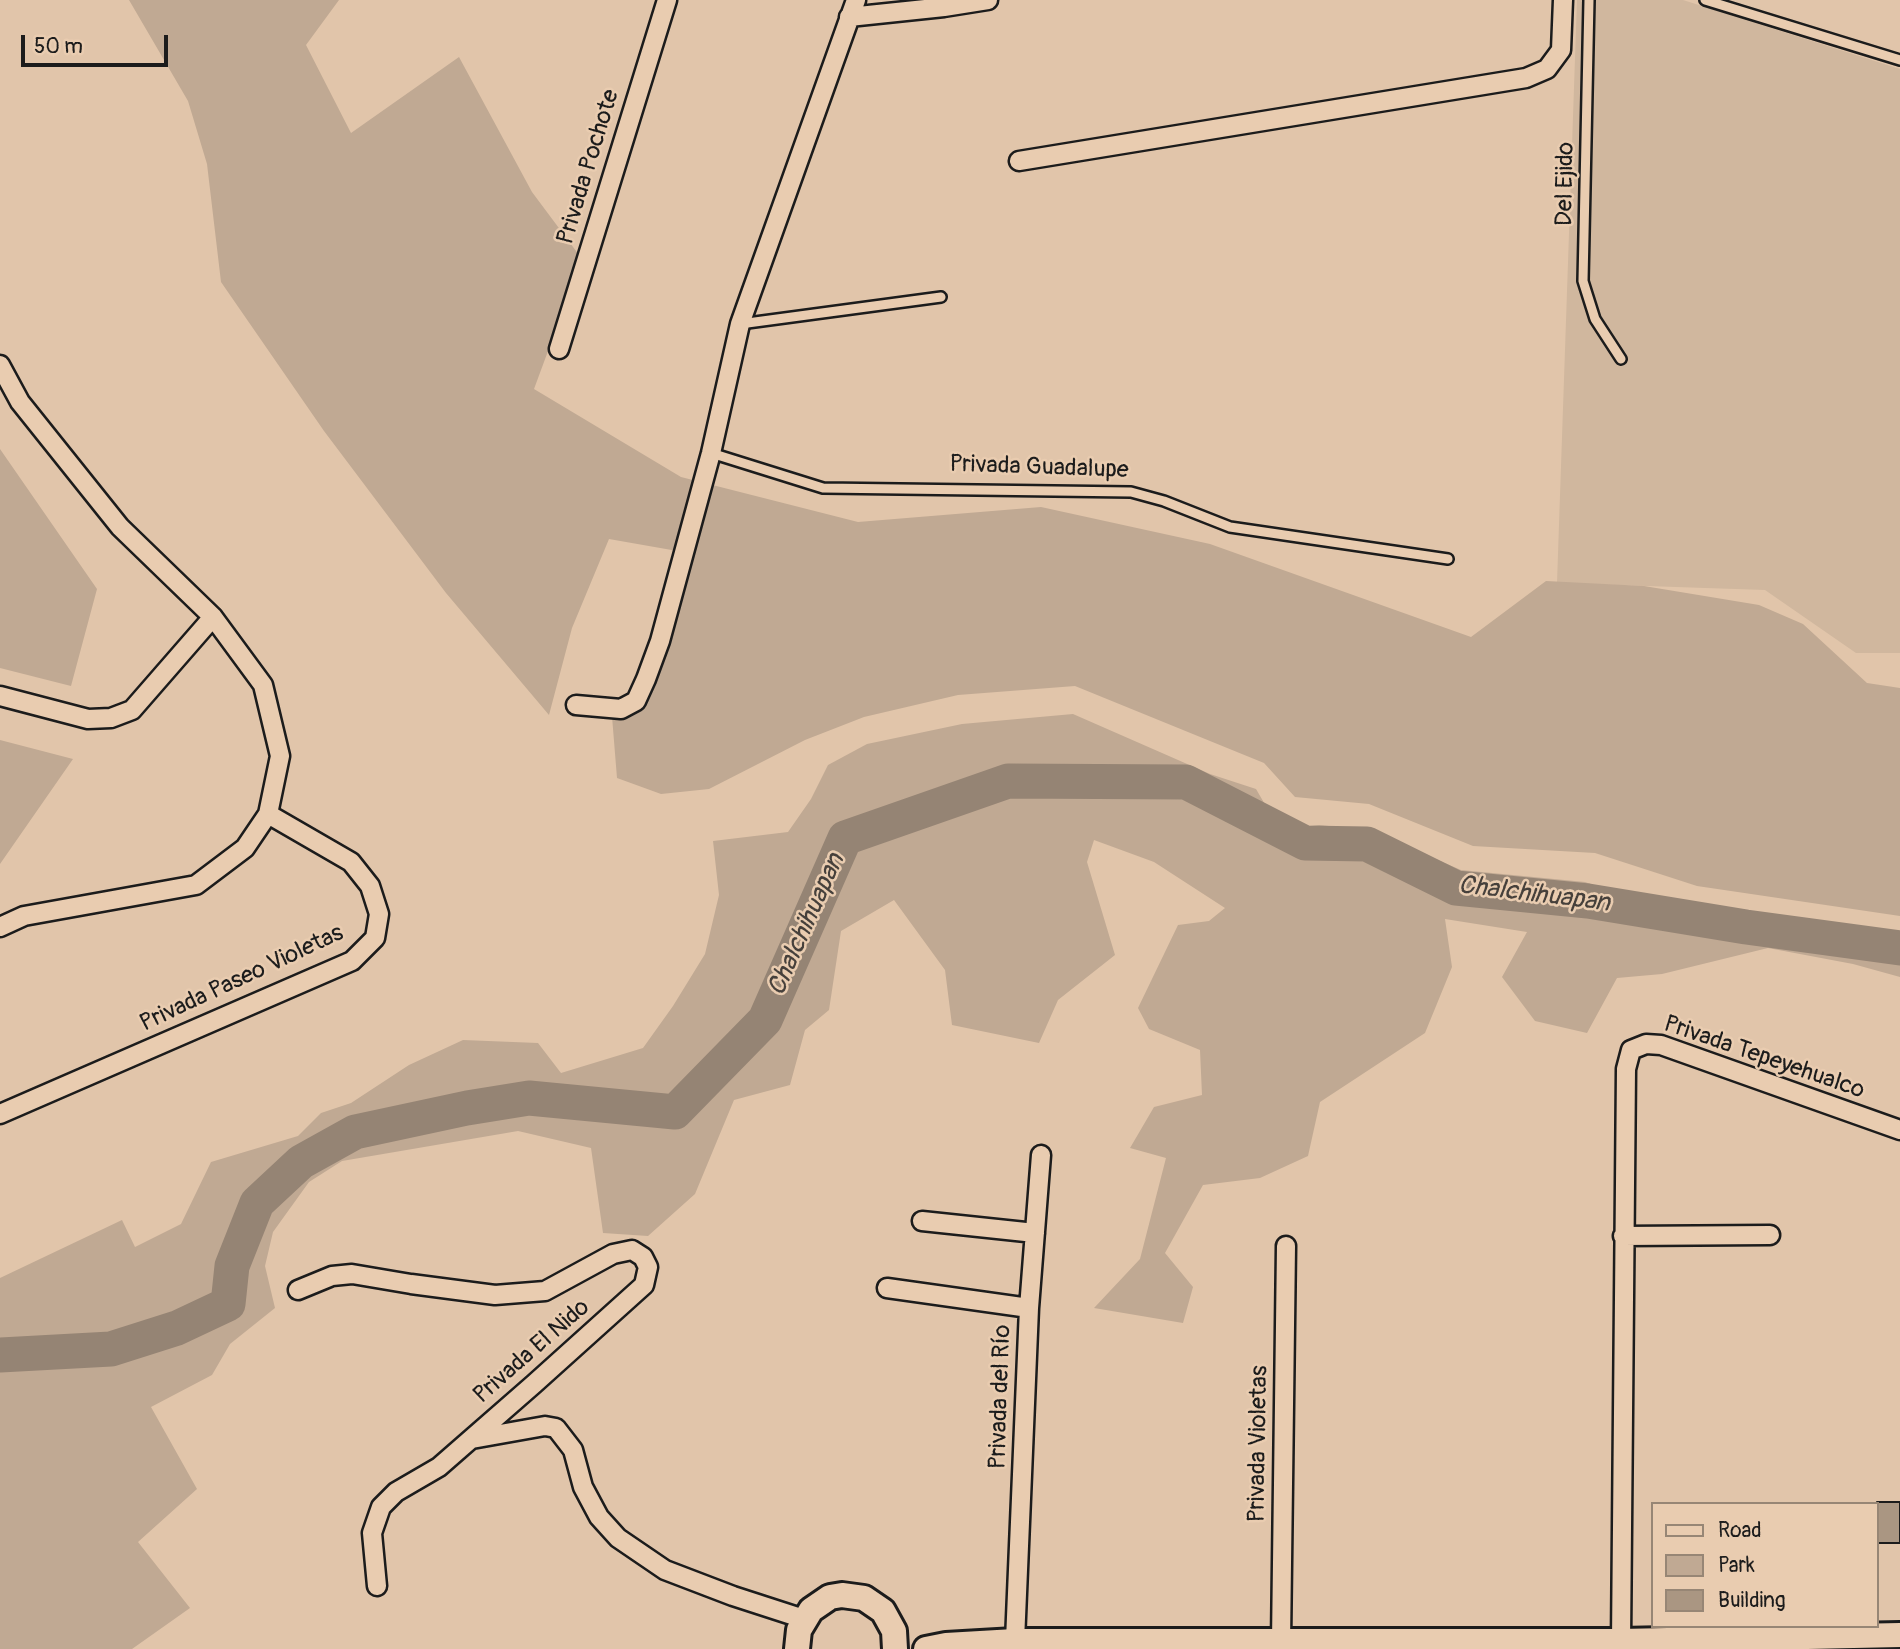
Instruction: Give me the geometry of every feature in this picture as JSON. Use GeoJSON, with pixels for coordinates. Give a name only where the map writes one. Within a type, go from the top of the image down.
{"type":"FeatureCollection","features":[{"type":"Feature","properties":{"kind":"main road"},"geometry":{"type":"LineString","coordinates":[[797,1649],[799,1630],[804,1619],[820,1602],[842,1595],[853,1595],[875,1603],[890,1621],[936,1647],[1016,1641],[1154,1646],[1281,1642],[1351,1645],[1815,1643],[1900,1635]]}},
{"type":"Feature","properties":{"kind":"main road"},"geometry":{"type":"LineString","coordinates":[[890,1621],[894,1631],[895,1649]]}},
{"type":"Feature","properties":{"kind":"street","name":"Privada Pochote"},"geometry":{"type":"LineString","coordinates":[[559,349],[667,0]]}},
{"type":"Feature","properties":{"kind":"street"},"geometry":{"type":"LineString","coordinates":[[576,705],[621,709],[636,701],[660,640],[711,453],[740,324],[852,8],[944,7],[988,0]]}},
{"type":"Feature","properties":{"kind":"street"},"geometry":{"type":"LineString","coordinates":[[1018,161],[1526,78],[1547,69],[1561,50],[1563,0]]}},
{"type":"Feature","properties":{"kind":"street"},"geometry":{"type":"LineString","coordinates":[[0,365],[20,402],[120,527],[214,617],[264,685],[280,756],[268,814],[246,848],[196,885],[24,916],[0,927]]}},
{"type":"Feature","properties":{"kind":"street"},"geometry":{"type":"LineString","coordinates":[[0,696],[88,719],[111,718],[132,710],[214,617]]}},
{"type":"Feature","properties":{"kind":"street","name":"Privada Paseo Violetas"},"geometry":{"type":"LineString","coordinates":[[0,1114],[352,961],[376,938],[379,914],[370,886],[351,862],[268,814]]}},
{"type":"Feature","properties":{"kind":"street","name":"Privada Tepeyehualco"},"geometry":{"type":"LineString","coordinates":[[1621,1642],[1626,1069],[1632,1050],[1646,1044],[1661,1045],[1900,1130]]}},
{"type":"Feature","properties":{"kind":"street","name":"Privada del Río"},"geometry":{"type":"LineString","coordinates":[[1016,1641],[1029,1308],[1041,1155]]}},
{"type":"Feature","properties":{"kind":"street"},"geometry":{"type":"LineString","coordinates":[[922,1221],[1035,1233]]}},
{"type":"Feature","properties":{"kind":"street"},"geometry":{"type":"LineString","coordinates":[[1623,1236],[1770,1235]]}},
{"type":"Feature","properties":{"kind":"street","name":"Privada Violetas"},"geometry":{"type":"LineString","coordinates":[[1281,1642],[1286,1246]]}},
{"type":"Feature","properties":{"kind":"street","name":"Privada El Nido"},"geometry":{"type":"LineString","coordinates":[[298,1290],[332,1276],[352,1274],[495,1295],[545,1291],[613,1254],[632,1250],[643,1257],[648,1268],[644,1285],[472,1439]]}},
{"type":"Feature","properties":{"kind":"street"},"geometry":{"type":"LineString","coordinates":[[887,1288],[1029,1308]]}},
{"type":"Feature","properties":{"kind":"street","name":"Privada El Nido"},"geometry":{"type":"LineString","coordinates":[[472,1439],[545,1426],[556,1428],[573,1450],[583,1487],[598,1517],[618,1538],[665,1570],[804,1619]]}},
{"type":"Feature","properties":{"kind":"street"},"geometry":{"type":"LineString","coordinates":[[377,1586],[372,1533],[380,1507],[396,1492],[439,1467],[472,1439]]}},
{"type":"Feature","properties":{"kind":"lane","name":"Del Ejido"},"geometry":{"type":"LineString","coordinates":[[1589,0],[1583,281],[1595,319],[1621,359]]}},
{"type":"Feature","properties":{"kind":"lane"},"geometry":{"type":"LineString","coordinates":[[1705,0],[1900,60]]}},
{"type":"Feature","properties":{"kind":"lane"},"geometry":{"type":"LineString","coordinates":[[740,324],[941,297]]}},
{"type":"Feature","properties":{"kind":"lane","name":"Privada Guadalupe"},"geometry":{"type":"LineString","coordinates":[[711,453],[823,488],[1130,492],[1164,501],[1230,527],[1448,559]]}},
{"type":"Feature","properties":{"kind":"shaded area"},"geometry":{"type":"Polygon","coordinates":[[[1577,0],[1683,0],[1900,69],[1900,653],[1856,653],[1765,590],[1557,583],[1577,0]]]}},
{"type":"Feature","properties":{"kind":"green space"},"geometry":{"type":"Polygon","coordinates":[[[129,0],[339,0],[306,45],[351,133],[459,57],[532,192],[582,259],[534,389],[681,477],[858,522],[1041,507],[1210,544],[1471,637],[1546,581],[1644,586],[1759,605],[1803,624],[1867,683],[1900,688],[1900,916],[1697,886],[1595,853],[1473,846],[1369,804],[1295,797],[1264,763],[1075,686],[958,695],[864,717],[805,740],[709,789],[661,794],[617,778],[611,704],[648,692],[683,552],[609,539],[572,628],[549,715],[446,593],[324,431],[221,282],[207,164],[188,101],[129,0]]]}},
{"type":"Feature","properties":{"kind":"green space"},"geometry":{"type":"Polygon","coordinates":[[[0,449],[97,589],[71,686],[0,668],[0,449]]]}},
{"type":"Feature","properties":{"kind":"green space"},"geometry":{"type":"Polygon","coordinates":[[[1073,714],[1210,774],[1256,789],[1270,813],[1290,828],[1319,825],[1369,830],[1461,870],[1585,882],[1662,909],[1696,912],[1746,927],[1804,928],[1858,942],[1900,948],[1900,977],[1853,964],[1768,948],[1662,974],[1617,978],[1587,1033],[1535,1021],[1502,977],[1527,932],[1445,919],[1452,967],[1425,1033],[1320,1102],[1308,1156],[1260,1178],[1203,1185],[1165,1253],[1193,1287],[1183,1323],[1094,1308],[1140,1259],[1166,1158],[1130,1148],[1154,1107],[1202,1095],[1200,1050],[1149,1029],[1138,1008],[1178,925],[1209,921],[1225,908],[1154,862],[1094,840],[1087,862],[1115,955],[1058,1000],[1039,1043],[952,1025],[945,970],[894,900],[841,931],[829,1010],[805,1030],[790,1085],[734,1100],[695,1194],[648,1236],[603,1233],[591,1148],[518,1131],[342,1161],[309,1182],[273,1232],[265,1266],[275,1308],[230,1344],[212,1375],[151,1407],[197,1489],[138,1542],[190,1608],[132,1649],[0,1649],[0,1278],[122,1220],[135,1247],[181,1224],[211,1162],[298,1136],[321,1113],[351,1103],[409,1065],[463,1040],[538,1043],[561,1073],[643,1048],[705,954],[719,895],[713,841],[788,832],[811,799],[828,765],[867,744],[962,724],[1073,714]]]}},
{"type":"Feature","properties":{"kind":"green space"},"geometry":{"type":"Polygon","coordinates":[[[0,740],[73,759],[0,864],[0,740]]]}},
{"type":"Feature","properties":{"kind":"building"},"geometry":{"type":"Polygon","coordinates":[[[1879,1502],[1900,1502],[1900,1543],[1879,1543],[1879,1502]]]}},
{"type":"Feature","properties":{"kind":"waterway","name":"Chalchihuapan"},"geometry":{"type":"LineString","coordinates":[[0,1355],[111,1349],[177,1328],[228,1304],[232,1266],[257,1203],[301,1162],[355,1132],[529,1098],[675,1112],[765,1020],[845,838],[1008,781],[1186,782],[1305,843],[1367,844],[1456,888],[1588,901],[1746,927],[1900,948]]}}]}
